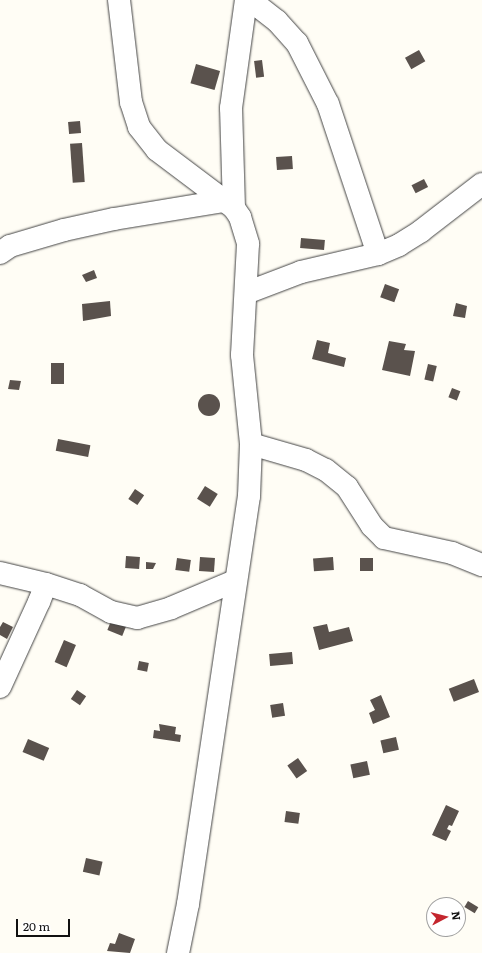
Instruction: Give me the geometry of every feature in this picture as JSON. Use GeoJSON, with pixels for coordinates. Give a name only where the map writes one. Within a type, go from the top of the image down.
{"type":"FeatureCollection","features":[{"type":"Feature","properties":{"kind":"street"},"geometry":{"type":"LineString","coordinates":[[119,0],[131,102],[139,127],[157,150],[229,205],[240,217],[248,244],[242,355],[251,444],[249,496],[235,581],[188,904],[178,953]]}},
{"type":"Feature","properties":{"kind":"street"},"geometry":{"type":"LineString","coordinates":[[229,205],[231,108],[246,0]]}},
{"type":"Feature","properties":{"kind":"street"},"geometry":{"type":"LineString","coordinates":[[250,0],[277,21],[297,43],[325,97],[378,254]]}},
{"type":"Feature","properties":{"kind":"street"},"geometry":{"type":"LineString","coordinates":[[246,293],[301,272],[378,254],[399,245],[421,231],[482,184]]}},
{"type":"Feature","properties":{"kind":"street"},"geometry":{"type":"LineString","coordinates":[[0,253],[10,246],[21,242],[107,220],[229,205]]}},
{"type":"Feature","properties":{"kind":"street"},"geometry":{"type":"LineString","coordinates":[[251,444],[306,460],[326,470],[347,487],[372,526],[384,538],[440,550],[482,565]]}},
{"type":"Feature","properties":{"kind":"street"},"geometry":{"type":"LineString","coordinates":[[0,573],[46,584],[80,595],[111,612],[137,618],[171,608],[235,581]]}},
{"type":"Feature","properties":{"kind":"street"},"geometry":{"type":"LineString","coordinates":[[0,687],[46,584]]}},
{"type":"Feature","properties":{"kind":"building"},"geometry":{"type":"Polygon","coordinates":[[[419,50],[425,61],[411,69],[405,58],[419,50]]]}},
{"type":"Feature","properties":{"kind":"building"},"geometry":{"type":"Polygon","coordinates":[[[262,60],[264,77],[256,78],[254,61],[262,60]]]}},
{"type":"Feature","properties":{"kind":"building"},"geometry":{"type":"Polygon","coordinates":[[[196,64],[220,71],[215,90],[190,83],[196,64]]]}},
{"type":"Feature","properties":{"kind":"building"},"geometry":{"type":"Polygon","coordinates":[[[80,121],[81,133],[69,134],[68,122],[80,121]]]}},
{"type":"Feature","properties":{"kind":"building"},"geometry":{"type":"Polygon","coordinates":[[[82,143],[85,182],[73,183],[70,144],[82,143]]]}},
{"type":"Feature","properties":{"kind":"building"},"geometry":{"type":"Polygon","coordinates":[[[292,156],[293,169],[277,170],[276,157],[292,156]]]}},
{"type":"Feature","properties":{"kind":"building"},"geometry":{"type":"Polygon","coordinates":[[[424,179],[428,187],[416,193],[412,185],[424,179]]]}},
{"type":"Feature","properties":{"kind":"building"},"geometry":{"type":"Polygon","coordinates":[[[301,238],[325,240],[324,250],[300,248],[301,238]]]}},
{"type":"Feature","properties":{"kind":"building"},"geometry":{"type":"Polygon","coordinates":[[[94,270],[97,278],[86,282],[82,275],[94,270]]]}},
{"type":"Feature","properties":{"kind":"building"},"geometry":{"type":"Polygon","coordinates":[[[385,284],[399,289],[394,302],[380,297],[385,284]]]}},
{"type":"Feature","properties":{"kind":"building"},"geometry":{"type":"Polygon","coordinates":[[[110,301],[111,316],[83,321],[82,304],[110,301]]]}},
{"type":"Feature","properties":{"kind":"building"},"geometry":{"type":"Polygon","coordinates":[[[456,303],[467,306],[465,318],[453,316],[456,303]]]}},
{"type":"Feature","properties":{"kind":"building"},"geometry":{"type":"Polygon","coordinates":[[[317,340],[330,343],[328,353],[346,358],[344,367],[312,359],[317,340]]]}},
{"type":"Feature","properties":{"kind":"building"},"geometry":{"type":"Polygon","coordinates":[[[389,341],[406,344],[404,350],[415,351],[410,376],[382,370],[389,341]]]}},
{"type":"Feature","properties":{"kind":"building"},"geometry":{"type":"Polygon","coordinates":[[[51,363],[64,363],[64,384],[51,384],[51,363]]]}},
{"type":"Feature","properties":{"kind":"building"},"geometry":{"type":"Polygon","coordinates":[[[428,364],[437,366],[433,382],[424,380],[428,364]]]}},
{"type":"Feature","properties":{"kind":"building"},"geometry":{"type":"Polygon","coordinates":[[[10,380],[21,381],[19,390],[8,389],[10,380]]]}},
{"type":"Feature","properties":{"kind":"building"},"geometry":{"type":"Polygon","coordinates":[[[452,388],[460,391],[457,401],[448,397],[452,388]]]}},
{"type":"Feature","properties":{"kind":"building"},"geometry":{"type":"Polygon","coordinates":[[[209,394],[213,395],[219,401],[219,409],[213,415],[209,416],[205,415],[199,409],[198,405],[199,401],[205,395],[209,394]]]}},
{"type":"Feature","properties":{"kind":"building"},"geometry":{"type":"Polygon","coordinates":[[[58,439],[90,445],[88,457],[56,451],[58,439]]]}},
{"type":"Feature","properties":{"kind":"building"},"geometry":{"type":"Polygon","coordinates":[[[205,486],[218,494],[210,507],[197,499],[205,486]]]}},
{"type":"Feature","properties":{"kind":"building"},"geometry":{"type":"Polygon","coordinates":[[[135,489],[144,495],[137,505],[128,499],[135,489]]]}},
{"type":"Feature","properties":{"kind":"building"},"geometry":{"type":"Polygon","coordinates":[[[126,556],[140,557],[139,569],[125,568],[126,556]]]}},
{"type":"Feature","properties":{"kind":"building"},"geometry":{"type":"Polygon","coordinates":[[[200,557],[215,558],[214,572],[199,571],[200,557]]]}},
{"type":"Feature","properties":{"kind":"building"},"geometry":{"type":"Polygon","coordinates":[[[333,557],[334,570],[314,571],[313,558],[333,557]]]}},
{"type":"Feature","properties":{"kind":"building"},"geometry":{"type":"Polygon","coordinates":[[[177,558],[191,560],[189,572],[175,570],[177,558]]]}},
{"type":"Feature","properties":{"kind":"building"},"geometry":{"type":"Polygon","coordinates":[[[360,558],[373,558],[373,571],[360,571],[360,558]]]}},
{"type":"Feature","properties":{"kind":"building"},"geometry":{"type":"Polygon","coordinates":[[[146,562],[156,563],[153,569],[146,569],[146,562]]]}},
{"type":"Feature","properties":{"kind":"building"},"geometry":{"type":"Polygon","coordinates":[[[113,616],[128,622],[122,636],[107,630],[113,616]]]}},
{"type":"Feature","properties":{"kind":"building"},"geometry":{"type":"Polygon","coordinates":[[[3,622],[13,627],[7,639],[0,635],[0,627],[3,622]]]}},
{"type":"Feature","properties":{"kind":"building"},"geometry":{"type":"Polygon","coordinates":[[[327,624],[329,632],[349,627],[353,641],[319,650],[313,627],[327,624]]]}},
{"type":"Feature","properties":{"kind":"building"},"geometry":{"type":"Polygon","coordinates":[[[64,640],[76,645],[67,667],[55,662],[64,640]]]}},
{"type":"Feature","properties":{"kind":"building"},"geometry":{"type":"Polygon","coordinates":[[[292,652],[293,664],[270,666],[269,654],[292,652]]]}},
{"type":"Feature","properties":{"kind":"building"},"geometry":{"type":"Polygon","coordinates":[[[139,661],[149,663],[147,672],[137,670],[139,661]]]}},
{"type":"Feature","properties":{"kind":"building"},"geometry":{"type":"Polygon","coordinates":[[[474,679],[479,692],[454,702],[449,689],[474,679]]]}},
{"type":"Feature","properties":{"kind":"building"},"geometry":{"type":"Polygon","coordinates":[[[77,690],[86,696],[80,705],[71,699],[77,690]]]}},
{"type":"Feature","properties":{"kind":"building"},"geometry":{"type":"Polygon","coordinates":[[[381,695],[390,717],[373,724],[369,713],[375,710],[370,700],[381,695]]]}},
{"type":"Feature","properties":{"kind":"building"},"geometry":{"type":"Polygon","coordinates":[[[283,703],[285,716],[272,718],[270,705],[283,703]]]}},
{"type":"Feature","properties":{"kind":"building"},"geometry":{"type":"Polygon","coordinates":[[[159,724],[176,727],[175,734],[181,735],[180,742],[153,738],[154,730],[160,731],[159,724]]]}},
{"type":"Feature","properties":{"kind":"building"},"geometry":{"type":"Polygon","coordinates":[[[396,737],[399,750],[383,753],[380,741],[396,737]]]}},
{"type":"Feature","properties":{"kind":"building"},"geometry":{"type":"Polygon","coordinates":[[[28,739],[49,748],[44,761],[23,752],[28,739]]]}},
{"type":"Feature","properties":{"kind":"building"},"geometry":{"type":"Polygon","coordinates":[[[298,758],[307,771],[297,779],[287,765],[298,758]]]}},
{"type":"Feature","properties":{"kind":"building"},"geometry":{"type":"Polygon","coordinates":[[[367,761],[370,775],[353,778],[350,765],[367,761]]]}},
{"type":"Feature","properties":{"kind":"building"},"geometry":{"type":"Polygon","coordinates":[[[446,805],[459,811],[452,826],[449,825],[447,829],[451,831],[446,841],[432,835],[446,805]]]}},
{"type":"Feature","properties":{"kind":"building"},"geometry":{"type":"Polygon","coordinates":[[[286,811],[300,813],[298,824],[284,822],[286,811]]]}},
{"type":"Feature","properties":{"kind":"building"},"geometry":{"type":"Polygon","coordinates":[[[86,858],[103,862],[99,875],[83,872],[86,858]]]}},
{"type":"Feature","properties":{"kind":"building"},"geometry":{"type":"Polygon","coordinates":[[[468,901],[478,907],[475,913],[466,908],[468,901]]]}},
{"type":"Feature","properties":{"kind":"building"},"geometry":{"type":"Polygon","coordinates":[[[119,933],[135,939],[130,953],[107,951],[110,943],[115,944],[119,933]]]}}]}
